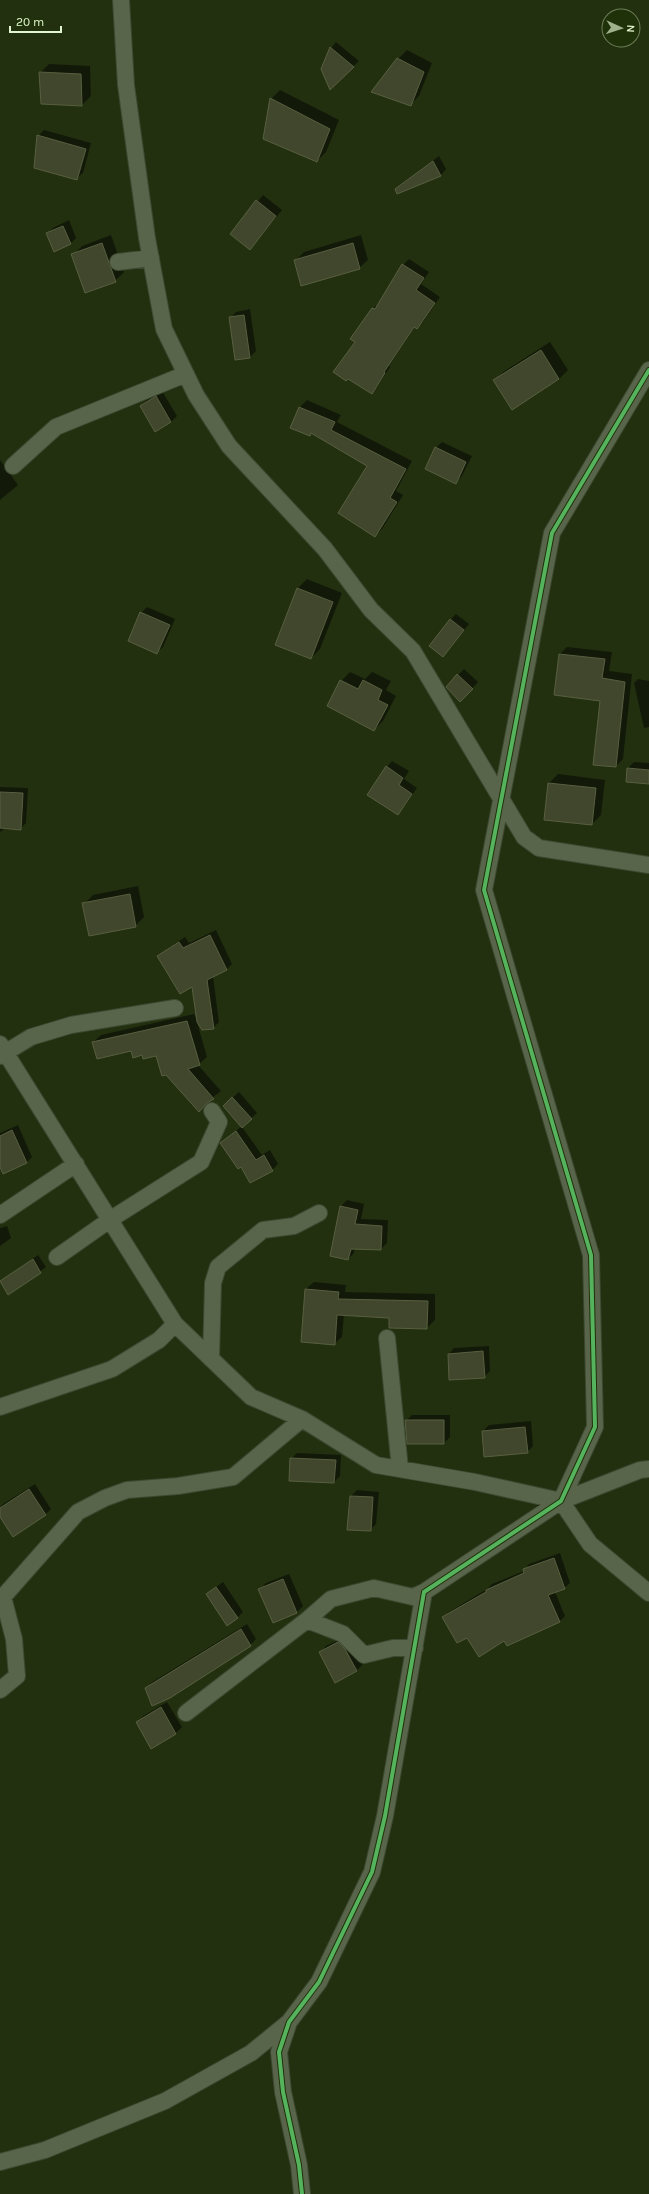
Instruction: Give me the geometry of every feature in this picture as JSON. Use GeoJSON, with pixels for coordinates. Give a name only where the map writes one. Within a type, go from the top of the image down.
{"type":"FeatureCollection","features":[{"type":"Feature","properties":{"kind":"street"},"geometry":{"type":"LineString","coordinates":[[121,0],[126,85],[151,258],[164,329],[196,395],[229,446],[325,549],[371,610],[413,651],[524,838],[539,848],[649,865]]}},
{"type":"Feature","properties":{"kind":"street"},"geometry":{"type":"LineString","coordinates":[[118,262],[151,258]]}},
{"type":"Feature","properties":{"kind":"street"},"geometry":{"type":"LineString","coordinates":[[560,1501],[594,1427],[591,1255],[484,890],[552,533],[649,370]]}},
{"type":"Feature","properties":{"kind":"street"},"geometry":{"type":"LineString","coordinates":[[13,466],[56,427],[186,374]]}},
{"type":"Feature","properties":{"kind":"street"},"geometry":{"type":"LineString","coordinates":[[175,1008],[70,1025],[31,1037],[2,1051],[76,1164],[175,1324],[251,1397],[302,1419],[376,1465],[475,1482],[560,1501],[590,1544],[649,1593]]}},
{"type":"Feature","properties":{"kind":"street"},"geometry":{"type":"LineString","coordinates":[[57,1257],[111,1220],[202,1162],[218,1122],[212,1112]]}},
{"type":"Feature","properties":{"kind":"street"},"geometry":{"type":"LineString","coordinates":[[0,1215],[76,1164]]}},
{"type":"Feature","properties":{"kind":"street"},"geometry":{"type":"LineString","coordinates":[[211,1359],[213,1283],[218,1266],[263,1230],[294,1226],[319,1213]]}},
{"type":"Feature","properties":{"kind":"street"},"geometry":{"type":"LineString","coordinates":[[0,1407],[112,1369],[159,1340],[175,1324]]}},
{"type":"Feature","properties":{"kind":"street"},"geometry":{"type":"LineString","coordinates":[[387,1338],[400,1469]]}},
{"type":"Feature","properties":{"kind":"street"},"geometry":{"type":"LineString","coordinates":[[0,1690],[17,1676],[14,1639],[3,1597],[78,1512],[104,1498],[127,1490],[178,1486],[232,1477],[302,1419]]}},
{"type":"Feature","properties":{"kind":"street"},"geometry":{"type":"LineString","coordinates":[[186,1713],[307,1620],[331,1598],[374,1588],[413,1597],[424,1592],[560,1501],[640,1470],[649,1469]]}},
{"type":"Feature","properties":{"kind":"street"},"geometry":{"type":"LineString","coordinates":[[0,2162],[45,2150],[165,2101],[251,2053],[289,2022],[320,1982],[372,1872],[385,1816],[424,1592]]}},
{"type":"Feature","properties":{"kind":"street"},"geometry":{"type":"LineString","coordinates":[[307,1620],[343,1634],[364,1655],[393,1648],[415,1648]]}},
{"type":"Feature","properties":{"kind":"street"},"geometry":{"type":"LineString","coordinates":[[289,2022],[279,2052],[283,2092],[299,2165],[302,2194]]}},
{"type":"Feature","properties":{"kind":"building"},"geometry":{"type":"Polygon","coordinates":[[[330,47],[354,67],[330,90],[321,69],[330,47]]]}},
{"type":"Feature","properties":{"kind":"building"},"geometry":{"type":"Polygon","coordinates":[[[397,58],[424,72],[411,106],[371,92],[397,58]]]}},
{"type":"Feature","properties":{"kind":"building"},"geometry":{"type":"Polygon","coordinates":[[[39,72],[81,74],[82,106],[41,104],[39,72]]]}},
{"type":"Feature","properties":{"kind":"building"},"geometry":{"type":"Polygon","coordinates":[[[270,98],[330,129],[317,162],[263,139],[270,98]]]}},
{"type":"Feature","properties":{"kind":"building"},"geometry":{"type":"Polygon","coordinates":[[[37,135],[86,149],[77,180],[34,168],[37,135]]]}},
{"type":"Feature","properties":{"kind":"building"},"geometry":{"type":"Polygon","coordinates":[[[433,161],[441,176],[397,194],[395,189],[433,161]]]}},
{"type":"Feature","properties":{"kind":"building"},"geometry":{"type":"Polygon","coordinates":[[[256,200],[276,216],[250,250],[230,234],[256,200]]]}},
{"type":"Feature","properties":{"kind":"building"},"geometry":{"type":"Polygon","coordinates":[[[63,226],[71,244],[54,252],[46,233],[63,226]]]}},
{"type":"Feature","properties":{"kind":"building"},"geometry":{"type":"Polygon","coordinates":[[[102,243],[116,282],[85,293],[71,254],[102,243]]]}},
{"type":"Feature","properties":{"kind":"building"},"geometry":{"type":"Polygon","coordinates":[[[353,243],[360,269],[301,286],[294,260],[353,243]]]}},
{"type":"Feature","properties":{"kind":"building"},"geometry":{"type":"Polygon","coordinates":[[[402,264],[424,278],[416,290],[435,303],[417,329],[414,327],[384,372],[385,373],[372,394],[348,379],[346,381],[333,372],[355,342],[350,339],[372,308],[375,309],[402,264]]]}},
{"type":"Feature","properties":{"kind":"building"},"geometry":{"type":"Polygon","coordinates":[[[244,315],[250,358],[235,360],[229,317],[244,315]]]}},
{"type":"Feature","properties":{"kind":"building"},"geometry":{"type":"Polygon","coordinates":[[[541,350],[559,379],[512,410],[493,380],[541,350]]]}},
{"type":"Feature","properties":{"kind":"building"},"geometry":{"type":"Polygon","coordinates":[[[156,396],[171,422],[155,432],[140,406],[156,396]]]}},
{"type":"Feature","properties":{"kind":"building"},"geometry":{"type":"Polygon","coordinates":[[[299,407],[335,422],[331,430],[406,469],[390,498],[397,502],[375,537],[338,513],[367,466],[311,433],[310,436],[290,428],[299,407]]]}},
{"type":"Feature","properties":{"kind":"building"},"geometry":{"type":"Polygon","coordinates":[[[435,447],[466,462],[456,484],[425,469],[435,447]]]}},
{"type":"Feature","properties":{"kind":"building"},"geometry":{"type":"Polygon","coordinates":[[[297,588],[333,602],[311,659],[275,645],[297,588]]]}},
{"type":"Feature","properties":{"kind":"building"},"geometry":{"type":"Polygon","coordinates":[[[140,612],[170,625],[157,654],[128,641],[140,612]]]}},
{"type":"Feature","properties":{"kind":"building"},"geometry":{"type":"Polygon","coordinates":[[[450,619],[464,630],[443,657],[429,646],[450,619]]]}},
{"type":"Feature","properties":{"kind":"building"},"geometry":{"type":"Polygon","coordinates":[[[559,654],[605,659],[602,678],[625,682],[616,767],[593,765],[600,701],[554,695],[559,654]]]}},
{"type":"Feature","properties":{"kind":"building"},"geometry":{"type":"Polygon","coordinates":[[[457,674],[473,689],[460,702],[446,687],[457,674]]]}},
{"type":"Feature","properties":{"kind":"building"},"geometry":{"type":"Polygon","coordinates":[[[340,680],[358,689],[363,680],[382,690],[378,700],[388,705],[374,731],[327,706],[340,680]]]}},
{"type":"Feature","properties":{"kind":"building"},"geometry":{"type":"Polygon","coordinates":[[[386,766],[403,778],[399,785],[412,794],[398,815],[367,795],[386,766]]]}},
{"type":"Feature","properties":{"kind":"building"},"geometry":{"type":"Polygon","coordinates":[[[627,768],[649,770],[649,784],[626,782],[627,768]]]}},
{"type":"Feature","properties":{"kind":"building"},"geometry":{"type":"Polygon","coordinates":[[[548,783],[596,788],[592,825],[544,820],[548,783]]]}},
{"type":"Feature","properties":{"kind":"building"},"geometry":{"type":"Polygon","coordinates":[[[0,792],[23,793],[21,830],[0,828],[0,792]]]}},
{"type":"Feature","properties":{"kind":"building"},"geometry":{"type":"Polygon","coordinates":[[[130,894],[136,927],[89,936],[82,903],[130,894]]]}},
{"type":"Feature","properties":{"kind":"building"},"geometry":{"type":"Polygon","coordinates":[[[210,935],[227,970],[207,980],[214,1029],[202,1030],[197,1022],[192,987],[180,994],[157,956],[179,942],[183,948],[210,935]]]}},
{"type":"Feature","properties":{"kind":"building"},"geometry":{"type":"Polygon","coordinates":[[[187,1021],[200,1065],[188,1069],[214,1099],[207,1103],[199,1112],[166,1075],[162,1076],[156,1056],[143,1059],[142,1055],[133,1058],[131,1051],[97,1059],[92,1042],[187,1021]]]}},
{"type":"Feature","properties":{"kind":"building"},"geometry":{"type":"Polygon","coordinates":[[[232,1097],[252,1119],[242,1128],[223,1106],[232,1097]]]}},
{"type":"Feature","properties":{"kind":"building"},"geometry":{"type":"Polygon","coordinates":[[[12,1130],[27,1163],[3,1174],[0,1167],[0,1136],[12,1130]]]}},
{"type":"Feature","properties":{"kind":"building"},"geometry":{"type":"Polygon","coordinates":[[[236,1131],[256,1160],[264,1155],[273,1171],[250,1183],[241,1167],[238,1169],[220,1143],[236,1131]]]}},
{"type":"Feature","properties":{"kind":"building"},"geometry":{"type":"Polygon","coordinates":[[[340,1206],[358,1210],[355,1224],[382,1226],[381,1250],[351,1249],[348,1260],[330,1256],[340,1206]]]}},
{"type":"Feature","properties":{"kind":"building"},"geometry":{"type":"Polygon","coordinates":[[[33,1259],[41,1273],[8,1295],[0,1281],[33,1259]]]}},
{"type":"Feature","properties":{"kind":"building"},"geometry":{"type":"Polygon","coordinates":[[[305,1289],[339,1292],[338,1299],[428,1301],[427,1329],[389,1328],[389,1318],[337,1315],[335,1345],[301,1342],[305,1289]]]}},
{"type":"Feature","properties":{"kind":"building"},"geometry":{"type":"Polygon","coordinates":[[[483,1351],[485,1378],[449,1380],[448,1354],[483,1351]]]}},
{"type":"Feature","properties":{"kind":"building"},"geometry":{"type":"Polygon","coordinates":[[[405,1420],[444,1420],[444,1444],[407,1444],[405,1420]]]}},
{"type":"Feature","properties":{"kind":"building"},"geometry":{"type":"Polygon","coordinates":[[[525,1427],[528,1453],[484,1457],[482,1431],[525,1427]]]}},
{"type":"Feature","properties":{"kind":"building"},"geometry":{"type":"Polygon","coordinates":[[[290,1458],[336,1460],[334,1483],[289,1481],[290,1458]]]}},
{"type":"Feature","properties":{"kind":"building"},"geometry":{"type":"Polygon","coordinates":[[[29,1489],[46,1515],[13,1537],[0,1517],[0,1508],[29,1489]]]}},
{"type":"Feature","properties":{"kind":"building"},"geometry":{"type":"Polygon","coordinates":[[[350,1496],[373,1497],[371,1531],[347,1530],[350,1496]]]}},
{"type":"Feature","properties":{"kind":"building"},"geometry":{"type":"Polygon","coordinates":[[[554,1558],[565,1589],[548,1595],[560,1622],[507,1646],[504,1641],[479,1657],[467,1638],[457,1643],[442,1617],[486,1592],[486,1590],[524,1573],[523,1569],[554,1558]]]}},
{"type":"Feature","properties":{"kind":"building"},"geometry":{"type":"Polygon","coordinates":[[[283,1579],[297,1613],[273,1623],[258,1589],[283,1579]]]}},
{"type":"Feature","properties":{"kind":"building"},"geometry":{"type":"Polygon","coordinates":[[[216,1587],[238,1618],[227,1626],[206,1594],[216,1587]]]}},
{"type":"Feature","properties":{"kind":"building"},"geometry":{"type":"Polygon","coordinates":[[[241,1629],[251,1646],[170,1698],[152,1706],[145,1688],[241,1629]]]}},
{"type":"Feature","properties":{"kind":"building"},"geometry":{"type":"Polygon","coordinates":[[[338,1642],[345,1649],[357,1671],[335,1683],[319,1652],[338,1642]]]}},
{"type":"Feature","properties":{"kind":"building"},"geometry":{"type":"Polygon","coordinates":[[[161,1707],[176,1734],[151,1749],[136,1722],[161,1707]]]}},
{"type":"Feature","properties":{"kind":"cycle path"},"geometry":{"type":"LineString","coordinates":[[302,2194],[299,2165],[283,2092],[279,2052],[289,2022],[319,1982],[372,1872],[385,1816],[424,1592],[561,1501],[595,1427],[591,1255],[484,890],[552,533],[649,370]]}}]}
